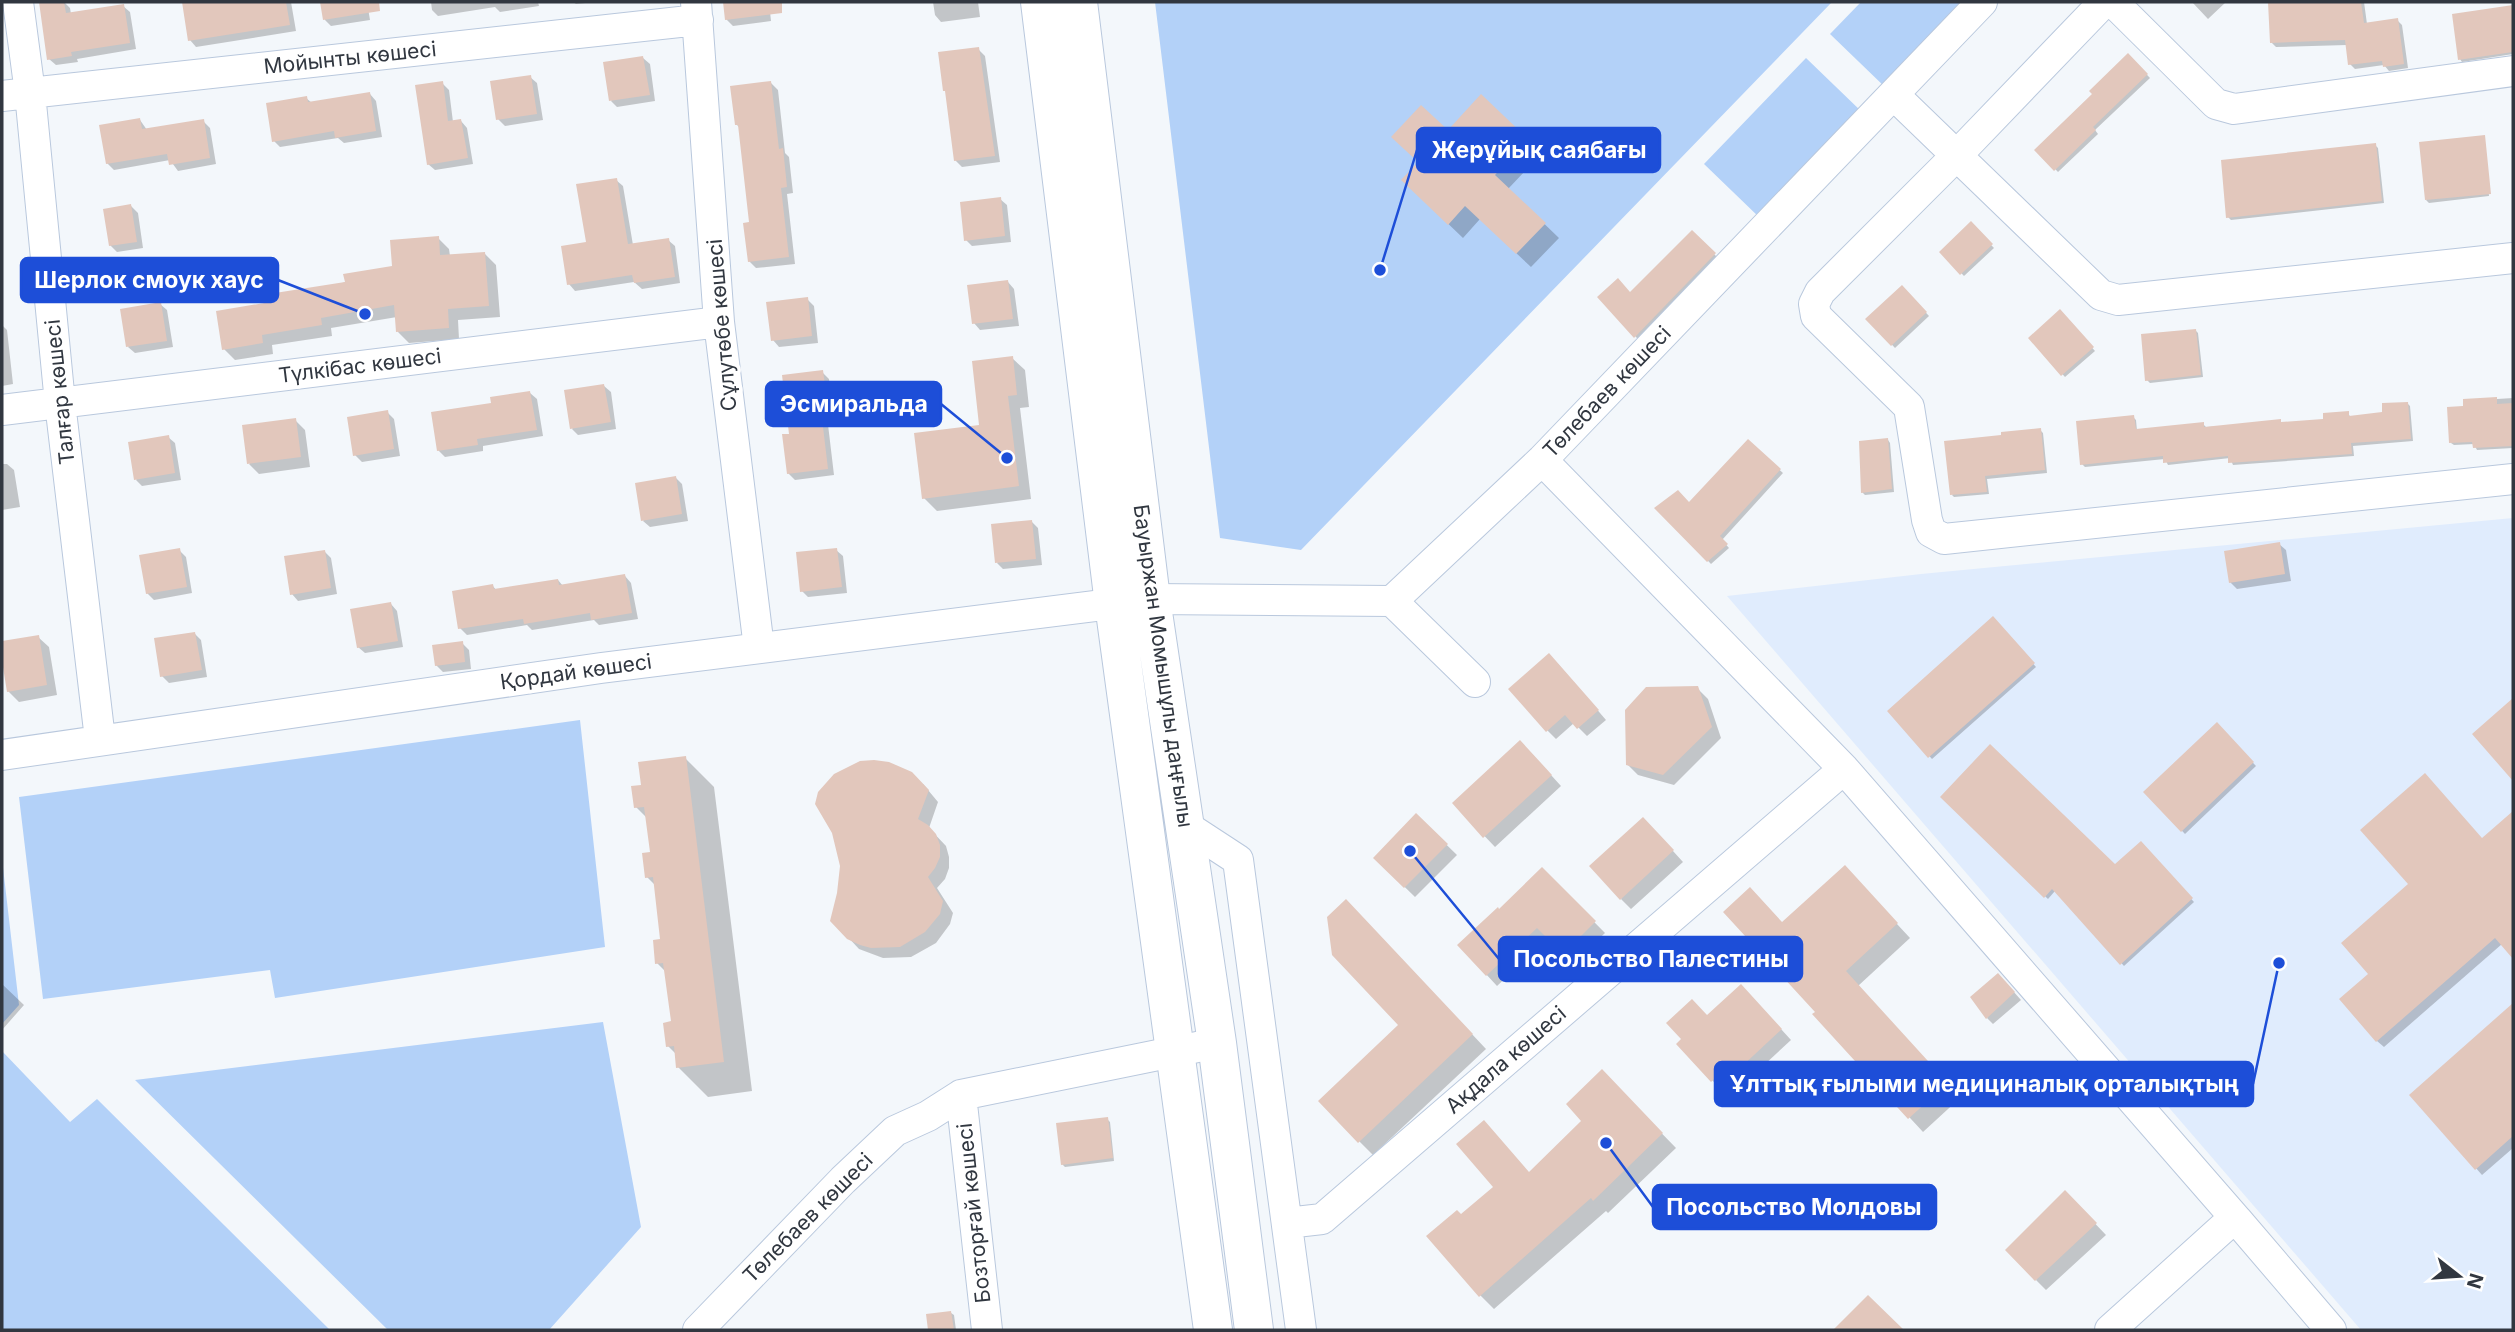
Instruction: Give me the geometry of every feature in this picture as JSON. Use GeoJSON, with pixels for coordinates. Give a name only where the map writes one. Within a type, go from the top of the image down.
{"type":"FeatureCollection","features":[{"type":"Feature","properties":{"kind":"main road","name":"Бауыржан Момышұлы даңғылы"},"geometry":{"type":"LineString","coordinates":[[1040,2],[1133,601],[1186,826],[1254,1330]]}},
{"type":"Feature","properties":{"kind":"main road","name":"Бауыржан Момышұлы даңғылы"},"geometry":{"type":"LineString","coordinates":[[1078,2],[1175,1051],[1213,1330]]}},
{"type":"Feature","properties":{"kind":"street","name":"Талғар көшесі"},"geometry":{"type":"LineString","coordinates":[[18,2],[16,94],[60,403],[100,739]]}},
{"type":"Feature","properties":{"kind":"street","name":"Төлебаев көшесі"},"geometry":{"type":"LineString","coordinates":[[1392,601],[1542,460],[1982,2]]}},
{"type":"Feature","properties":{"kind":"street"},"geometry":{"type":"LineString","coordinates":[[2104,2],[1820,292],[1814,304],[1816,316],[1909,407],[1931,532],[1944,539],[2513,479]]}},
{"type":"Feature","properties":{"kind":"street"},"geometry":{"type":"LineString","coordinates":[[2113,2],[2217,104],[2234,109],[2513,71]]}},
{"type":"Feature","properties":{"kind":"street","name":"Мойынты көшесі"},"geometry":{"type":"LineString","coordinates":[[16,94],[697,11]]}},
{"type":"Feature","properties":{"kind":"street","name":"Сұлутөбе көшесі"},"geometry":{"type":"LineString","coordinates":[[697,11],[719,322],[759,648]]}},
{"type":"Feature","properties":{"kind":"street"},"geometry":{"type":"LineString","coordinates":[[1894,95],[2101,295],[2118,300],[2513,258]]}},
{"type":"Feature","properties":{"kind":"street","name":"Түлкібас көшесі"},"geometry":{"type":"LineString","coordinates":[[2,410],[719,322]]}},
{"type":"Feature","properties":{"kind":"street"},"geometry":{"type":"LineString","coordinates":[[1542,460],[1844,769],[2331,1330]]}},
{"type":"Feature","properties":{"kind":"street"},"geometry":{"type":"LineString","coordinates":[[1133,601],[1392,601],[1475,682]]}},
{"type":"Feature","properties":{"kind":"street","name":"Қордай көшесі"},"geometry":{"type":"LineString","coordinates":[[2,755],[601,668],[1133,601]]}},
{"type":"Feature","properties":{"kind":"street","name":"Ақдала көшесі"},"geometry":{"type":"LineString","coordinates":[[1287,1223],[1322,1219],[1844,769]]}},
{"type":"Feature","properties":{"kind":"street"},"geometry":{"type":"LineString","coordinates":[[1186,826],[1238,860],[1301,1330]]}},
{"type":"Feature","properties":{"kind":"street"},"geometry":{"type":"LineString","coordinates":[[961,1095],[1217,1042]]}},
{"type":"Feature","properties":{"kind":"street","name":"Төлебаев көшесі"},"geometry":{"type":"LineString","coordinates":[[698,1330],[895,1131],[928,1116],[961,1095]]}},
{"type":"Feature","properties":{"kind":"street","name":"Бозторғай көшесі"},"geometry":{"type":"LineString","coordinates":[[961,1095],[987,1330]]}},
{"type":"Feature","properties":{"kind":"street"},"geometry":{"type":"LineString","coordinates":[[2110,1330],[2235,1220]]}},
{"type":"Feature","properties":{"kind":"shaded area"},"geometry":{"type":"Polygon","coordinates":[[[1155,2],[1832,2],[1301,550],[1220,538],[1155,2]]]}},
{"type":"Feature","properties":{"kind":"shaded area"},"geometry":{"type":"Polygon","coordinates":[[[1861,2],[1970,2],[1887,89],[1830,34],[1861,2]]]}},
{"type":"Feature","properties":{"kind":"shaded area"},"geometry":{"type":"Polygon","coordinates":[[[1806,58],[1863,113],[1761,219],[1704,164],[1806,58]]]}},
{"type":"Feature","properties":{"kind":"shaded area"},"geometry":{"type":"Polygon","coordinates":[[[2513,518],[2513,1330],[2361,1330],[1727,596],[1921,574],[2513,518]]]}},
{"type":"Feature","properties":{"kind":"shaded area"},"geometry":{"type":"Polygon","coordinates":[[[580,720],[605,947],[275,998],[270,970],[43,999],[19,797],[580,720]]]}},
{"type":"Feature","properties":{"kind":"shaded area"},"geometry":{"type":"Polygon","coordinates":[[[2,859],[19,1005],[2,1024],[2,859]]]}},
{"type":"Feature","properties":{"kind":"shaded area"},"geometry":{"type":"Polygon","coordinates":[[[603,1022],[641,1227],[549,1330],[388,1330],[135,1080],[603,1022]]]}},
{"type":"Feature","properties":{"kind":"shaded area"},"geometry":{"type":"Polygon","coordinates":[[[2,1051],[70,1122],[97,1099],[330,1330],[2,1330],[2,1051]]]}},
{"type":"Feature","properties":{"kind":"building"},"geometry":{"type":"Polygon","coordinates":[[[39,2],[64,2],[66,13],[124,4],[130,43],[71,52],[72,56],[47,60],[39,2]]]}},
{"type":"Feature","properties":{"kind":"building"},"geometry":{"type":"Polygon","coordinates":[[[182,2],[286,2],[290,25],[188,41],[182,2]]]}},
{"type":"Feature","properties":{"kind":"building"},"geometry":{"type":"Polygon","coordinates":[[[320,2],[379,2],[380,11],[323,20],[320,2]]]}},
{"type":"Feature","properties":{"kind":"building"},"geometry":{"type":"Polygon","coordinates":[[[723,2],[782,2],[782,13],[725,20],[723,2]]]}},
{"type":"Feature","properties":{"kind":"building"},"geometry":{"type":"Polygon","coordinates":[[[2268,2],[2361,2],[2364,23],[2398,18],[2404,64],[2383,67],[2382,61],[2348,65],[2345,40],[2270,43],[2268,2]]]}},
{"type":"Feature","properties":{"kind":"building"},"geometry":{"type":"Polygon","coordinates":[[[2513,5],[2513,52],[2458,60],[2452,14],[2513,5]]]}},
{"type":"Feature","properties":{"kind":"building"},"geometry":{"type":"Polygon","coordinates":[[[979,47],[995,156],[954,161],[938,52],[979,47]]]}},
{"type":"Feature","properties":{"kind":"building"},"geometry":{"type":"Polygon","coordinates":[[[2128,53],[2148,74],[2093,127],[2096,130],[2054,171],[2034,150],[2092,94],[2089,91],[2128,53]]]}},
{"type":"Feature","properties":{"kind":"building"},"geometry":{"type":"Polygon","coordinates":[[[643,56],[650,95],[609,101],[603,62],[643,56]]]}},
{"type":"Feature","properties":{"kind":"building"},"geometry":{"type":"Polygon","coordinates":[[[531,75],[537,114],[496,120],[490,81],[531,75]]]}},
{"type":"Feature","properties":{"kind":"building"},"geometry":{"type":"Polygon","coordinates":[[[443,81],[448,121],[461,119],[468,158],[427,165],[415,85],[443,81]]]}},
{"type":"Feature","properties":{"kind":"building"},"geometry":{"type":"Polygon","coordinates":[[[771,81],[779,149],[783,148],[787,187],[781,188],[789,257],[748,262],[743,223],[749,222],[738,125],[735,125],[730,86],[771,81]]]}},
{"type":"Feature","properties":{"kind":"building"},"geometry":{"type":"Polygon","coordinates":[[[370,92],[376,131],[335,138],[334,131],[272,142],[266,103],[307,96],[308,102],[370,92]]]}},
{"type":"Feature","properties":{"kind":"building"},"geometry":{"type":"Polygon","coordinates":[[[1481,94],[1528,139],[1495,175],[1546,223],[1516,254],[1465,206],[1448,225],[1401,180],[1418,162],[1391,137],[1421,105],[1448,130],[1481,94]]]}},
{"type":"Feature","properties":{"kind":"building"},"geometry":{"type":"Polygon","coordinates":[[[140,118],[142,129],[204,119],[210,158],[169,165],[167,154],[106,164],[99,125],[140,118]]]}},
{"type":"Feature","properties":{"kind":"building"},"geometry":{"type":"Polygon","coordinates":[[[2485,135],[2491,194],[2425,200],[2419,142],[2485,135]]]}},
{"type":"Feature","properties":{"kind":"building"},"geometry":{"type":"Polygon","coordinates":[[[2376,143],[2382,201],[2226,218],[2221,160],[2376,143]]]}},
{"type":"Feature","properties":{"kind":"building"},"geometry":{"type":"Polygon","coordinates":[[[617,178],[628,244],[669,238],[675,277],[634,283],[632,275],[567,285],[561,246],[586,242],[576,184],[617,178]]]}},
{"type":"Feature","properties":{"kind":"building"},"geometry":{"type":"Polygon","coordinates":[[[1001,197],[1005,236],[964,241],[960,202],[1001,197]]]}},
{"type":"Feature","properties":{"kind":"building"},"geometry":{"type":"Polygon","coordinates":[[[131,204],[137,242],[109,246],[103,209],[131,204]]]}},
{"type":"Feature","properties":{"kind":"building"},"geometry":{"type":"Polygon","coordinates":[[[1971,221],[1993,244],[1960,275],[1939,252],[1971,221]]]}},
{"type":"Feature","properties":{"kind":"building"},"geometry":{"type":"Polygon","coordinates":[[[1692,230],[1716,253],[1634,338],[1597,297],[1618,278],[1630,292],[1692,230]]]}},
{"type":"Feature","properties":{"kind":"building"},"geometry":{"type":"Polygon","coordinates":[[[439,236],[440,255],[485,252],[489,306],[448,309],[449,328],[396,332],[394,305],[321,318],[322,325],[262,335],[263,343],[222,350],[216,311],[276,301],[275,293],[345,282],[343,274],[392,266],[390,240],[439,236]]]}},
{"type":"Feature","properties":{"kind":"building"},"geometry":{"type":"Polygon","coordinates":[[[1008,280],[1013,319],[972,324],[967,285],[1008,280]]]}},
{"type":"Feature","properties":{"kind":"building"},"geometry":{"type":"Polygon","coordinates":[[[1902,285],[1927,312],[1891,346],[1865,319],[1902,285]]]}},
{"type":"Feature","properties":{"kind":"building"},"geometry":{"type":"Polygon","coordinates":[[[808,297],[812,336],[771,341],[766,302],[808,297]]]}},
{"type":"Feature","properties":{"kind":"building"},"geometry":{"type":"Polygon","coordinates":[[[161,302],[167,341],[126,347],[120,309],[161,302]]]}},
{"type":"Feature","properties":{"kind":"building"},"geometry":{"type":"Polygon","coordinates":[[[2060,309],[2094,347],[2061,376],[2028,338],[2060,309]]]}},
{"type":"Feature","properties":{"kind":"building"},"geometry":{"type":"Polygon","coordinates":[[[2196,329],[2201,375],[2145,381],[2141,334],[2196,329]]]}},
{"type":"Feature","properties":{"kind":"building"},"geometry":{"type":"Polygon","coordinates":[[[1013,356],[1017,395],[1008,396],[1019,486],[922,499],[914,433],[979,425],[972,361],[1013,356]]]}},
{"type":"Feature","properties":{"kind":"building"},"geometry":{"type":"Polygon","coordinates":[[[823,370],[828,409],[821,410],[828,469],[787,474],[782,434],[789,434],[782,375],[823,370]]]}},
{"type":"Feature","properties":{"kind":"building"},"geometry":{"type":"Polygon","coordinates":[[[604,384],[611,422],[570,429],[564,390],[604,384]]]}},
{"type":"Feature","properties":{"kind":"building"},"geometry":{"type":"Polygon","coordinates":[[[530,391],[537,430],[477,439],[478,445],[437,451],[431,412],[491,403],[490,397],[530,391]]]}},
{"type":"Feature","properties":{"kind":"building"},"geometry":{"type":"Polygon","coordinates":[[[2497,397],[2497,404],[2513,403],[2513,446],[2473,448],[2472,442],[2449,443],[2447,407],[2463,406],[2463,399],[2497,397]]]}},
{"type":"Feature","properties":{"kind":"building"},"geometry":{"type":"Polygon","coordinates":[[[2408,402],[2411,439],[2351,443],[2352,454],[2228,463],[2228,456],[2163,463],[2163,456],[2080,465],[2076,421],[2134,415],[2136,429],[2204,422],[2204,427],[2281,419],[2281,422],[2323,419],[2323,413],[2349,411],[2349,416],[2382,412],[2382,403],[2408,402]]]}},
{"type":"Feature","properties":{"kind":"building"},"geometry":{"type":"Polygon","coordinates":[[[388,410],[394,449],[353,456],[347,417],[388,410]]]}},
{"type":"Feature","properties":{"kind":"building"},"geometry":{"type":"Polygon","coordinates":[[[296,418],[301,457],[247,464],[242,425],[296,418]]]}},
{"type":"Feature","properties":{"kind":"building"},"geometry":{"type":"Polygon","coordinates":[[[2041,428],[2045,470],[1985,476],[1987,492],[1950,495],[1944,441],[2041,428]]]}},
{"type":"Feature","properties":{"kind":"building"},"geometry":{"type":"Polygon","coordinates":[[[169,435],[175,473],[134,480],[128,442],[169,435]]]}},
{"type":"Feature","properties":{"kind":"building"},"geometry":{"type":"Polygon","coordinates":[[[1888,438],[1892,489],[1861,493],[1859,441],[1888,438]]]}},
{"type":"Feature","properties":{"kind":"building"},"geometry":{"type":"Polygon","coordinates":[[[1748,439],[1781,469],[1720,536],[1728,544],[1707,562],[1654,508],[1678,490],[1689,502],[1748,439]]]}},
{"type":"Feature","properties":{"kind":"building"},"geometry":{"type":"Polygon","coordinates":[[[676,476],[682,514],[641,521],[635,483],[676,476]]]}},
{"type":"Feature","properties":{"kind":"building"},"geometry":{"type":"Polygon","coordinates":[[[1032,520],[1036,559],[995,563],[991,524],[1032,520]]]}},
{"type":"Feature","properties":{"kind":"building"},"geometry":{"type":"Polygon","coordinates":[[[2280,542],[2285,574],[2229,583],[2224,551],[2280,542]]]}},
{"type":"Feature","properties":{"kind":"building"},"geometry":{"type":"Polygon","coordinates":[[[180,548],[187,587],[146,594],[139,555],[180,548]]]}},
{"type":"Feature","properties":{"kind":"building"},"geometry":{"type":"Polygon","coordinates":[[[837,548],[842,587],[800,592],[796,552],[837,548]]]}},
{"type":"Feature","properties":{"kind":"building"},"geometry":{"type":"Polygon","coordinates":[[[325,550],[331,588],[290,595],[284,556],[325,550]]]}},
{"type":"Feature","properties":{"kind":"building"},"geometry":{"type":"Polygon","coordinates":[[[625,574],[632,613],[591,620],[590,613],[524,624],[523,619],[458,629],[452,591],[493,584],[494,589],[558,579],[559,585],[625,574]]]}},
{"type":"Feature","properties":{"kind":"building"},"geometry":{"type":"Polygon","coordinates":[[[391,602],[398,641],[357,648],[350,609],[391,602]]]}},
{"type":"Feature","properties":{"kind":"building"},"geometry":{"type":"Polygon","coordinates":[[[1993,616],[2035,663],[1928,758],[1887,711],[1993,616]]]}},
{"type":"Feature","properties":{"kind":"building"},"geometry":{"type":"Polygon","coordinates":[[[195,632],[202,670],[160,677],[154,638],[195,632]]]}},
{"type":"Feature","properties":{"kind":"building"},"geometry":{"type":"Polygon","coordinates":[[[39,635],[47,685],[7,692],[2,641],[39,635]]]}},
{"type":"Feature","properties":{"kind":"building"},"geometry":{"type":"Polygon","coordinates":[[[463,641],[465,662],[435,666],[432,645],[463,641]]]}},
{"type":"Feature","properties":{"kind":"building"},"geometry":{"type":"Polygon","coordinates":[[[1549,653],[1599,710],[1577,729],[1565,715],[1546,732],[1508,689],[1549,653]]]}},
{"type":"Feature","properties":{"kind":"building"},"geometry":{"type":"Polygon","coordinates":[[[1698,686],[1712,727],[1663,775],[1626,765],[1625,710],[1646,687],[1698,686]]]}},
{"type":"Feature","properties":{"kind":"building"},"geometry":{"type":"Polygon","coordinates":[[[2513,698],[2513,781],[2472,734],[2513,698]]]}},
{"type":"Feature","properties":{"kind":"building"},"geometry":{"type":"Polygon","coordinates":[[[2217,722],[2254,762],[2181,832],[2143,792],[2217,722]]]}},
{"type":"Feature","properties":{"kind":"building"},"geometry":{"type":"Polygon","coordinates":[[[1520,740],[1552,775],[1483,838],[1452,803],[1520,740]]]}},
{"type":"Feature","properties":{"kind":"building"},"geometry":{"type":"Polygon","coordinates":[[[1990,744],[2115,864],[2141,841],[2193,898],[2120,965],[2052,889],[2044,898],[1940,797],[1990,744]]]}},
{"type":"Feature","properties":{"kind":"building"},"geometry":{"type":"Polygon","coordinates":[[[686,756],[724,1062],[676,1068],[674,1046],[666,1047],[663,1023],[671,1021],[663,963],[655,964],[653,940],[660,939],[653,877],[645,878],[642,853],[650,852],[644,807],[634,808],[631,786],[641,785],[638,762],[686,756]]]}},
{"type":"Feature","properties":{"kind":"building"},"geometry":{"type":"Polygon","coordinates":[[[860,761],[889,762],[912,772],[929,790],[918,819],[936,834],[940,845],[940,857],[928,877],[943,901],[940,914],[925,932],[900,947],[871,948],[860,945],[847,939],[830,921],[840,866],[832,833],[815,804],[818,792],[834,774],[860,761]]]}},
{"type":"Feature","properties":{"kind":"building"},"geometry":{"type":"Polygon","coordinates":[[[2425,773],[2482,838],[2513,811],[2513,959],[2495,938],[2376,1042],[2339,999],[2368,974],[2341,943],[2408,884],[2360,830],[2425,773]]]}},
{"type":"Feature","properties":{"kind":"building"},"geometry":{"type":"Polygon","coordinates":[[[1416,813],[1448,844],[1404,888],[1373,858],[1416,813]]]}},
{"type":"Feature","properties":{"kind":"building"},"geometry":{"type":"Polygon","coordinates":[[[1643,817],[1674,850],[1620,900],[1589,866],[1643,817]]]}},
{"type":"Feature","properties":{"kind":"building"},"geometry":{"type":"Polygon","coordinates":[[[1845,865],[1898,923],[1846,971],[1948,1083],[1908,1119],[1723,912],[1750,887],[1782,922],[1845,865]]]}},
{"type":"Feature","properties":{"kind":"building"},"geometry":{"type":"Polygon","coordinates":[[[1542,867],[1596,921],[1563,954],[1537,928],[1486,976],[1457,945],[1542,867]]]}},
{"type":"Feature","properties":{"kind":"building"},"geometry":{"type":"Polygon","coordinates":[[[1346,899],[1473,1034],[1358,1143],[1318,1101],[1398,1025],[1332,955],[1327,917],[1346,899]]]}},
{"type":"Feature","properties":{"kind":"building"},"geometry":{"type":"Polygon","coordinates":[[[1998,973],[2015,992],[1986,1019],[1970,997],[1998,973]]]}},
{"type":"Feature","properties":{"kind":"building"},"geometry":{"type":"Polygon","coordinates":[[[1741,984],[1782,1029],[1739,1069],[1732,1062],[1711,1082],[1676,1044],[1681,1039],[1666,1023],[1692,999],[1707,1015],[1741,984]]]}},
{"type":"Feature","properties":{"kind":"building"},"geometry":{"type":"Polygon","coordinates":[[[2513,1003],[2513,1136],[2475,1170],[2409,1095],[2513,1003]]]}},
{"type":"Feature","properties":{"kind":"building"},"geometry":{"type":"Polygon","coordinates":[[[1602,1069],[1663,1133],[1593,1201],[1591,1198],[1479,1297],[1426,1236],[1457,1210],[1461,1214],[1493,1187],[1456,1144],[1484,1120],[1529,1172],[1581,1121],[1566,1104],[1602,1069]]]}},
{"type":"Feature","properties":{"kind":"building"},"geometry":{"type":"Polygon","coordinates":[[[1108,1117],[1113,1158],[1061,1165],[1056,1123],[1108,1117]]]}},
{"type":"Feature","properties":{"kind":"building"},"geometry":{"type":"Polygon","coordinates":[[[2065,1190],[2097,1223],[2035,1281],[2005,1250],[2065,1190]]]}},
{"type":"Feature","properties":{"kind":"building"},"geometry":{"type":"Polygon","coordinates":[[[1868,1295],[1904,1330],[1833,1330],[1868,1295]]]}},
{"type":"Feature","properties":{"kind":"building"},"geometry":{"type":"Polygon","coordinates":[[[951,1311],[954,1330],[928,1330],[926,1314],[951,1311]]]}},
{"type":"Feature","properties":{"kind":"place","name":"Жерұйық саябағы"},"geometry":{"type":"Point","coordinates":[1380,270]}},
{"type":"Feature","properties":{"kind":"place","name":"Шерлок смоук хаус"},"geometry":{"type":"Point","coordinates":[365,314]}},
{"type":"Feature","properties":{"kind":"place","name":"Эсмиральда"},"geometry":{"type":"Point","coordinates":[1007,458]}},
{"type":"Feature","properties":{"kind":"place","name":"Посольство Палестины"},"geometry":{"type":"Point","coordinates":[1410,851]}},
{"type":"Feature","properties":{"kind":"place","name":"Ұлттық ғылыми медициналық орталықтың"},"geometry":{"type":"Point","coordinates":[2279,963]}},
{"type":"Feature","properties":{"kind":"place","name":"Посольство Молдовы"},"geometry":{"type":"Point","coordinates":[1606,1143]}}]}
